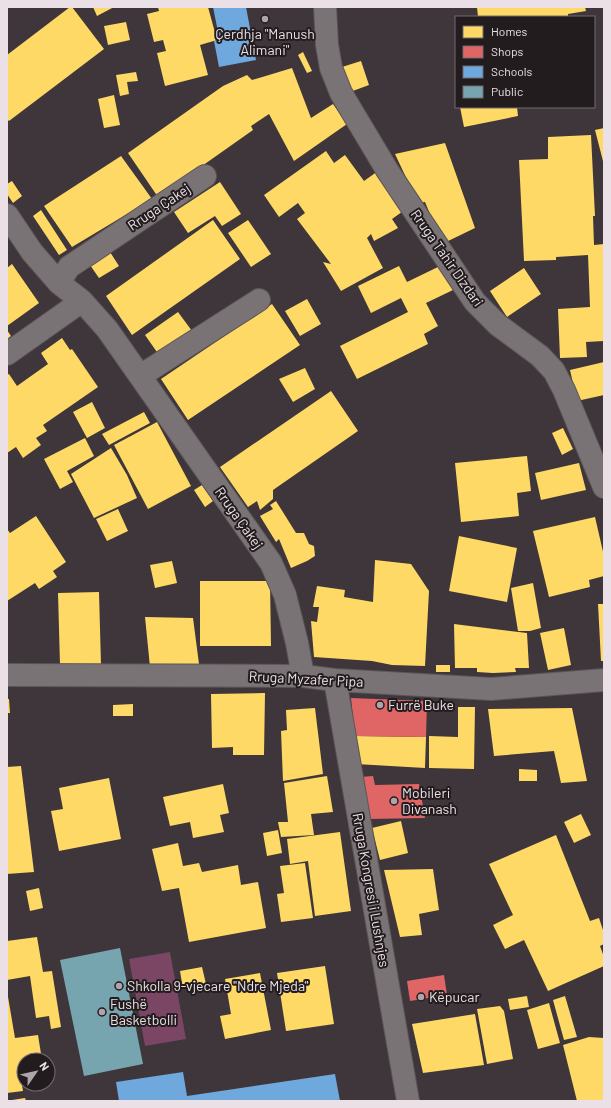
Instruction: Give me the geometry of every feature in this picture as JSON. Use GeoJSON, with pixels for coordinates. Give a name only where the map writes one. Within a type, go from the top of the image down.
{"type":"FeatureCollection","features":[{"type":"Feature","properties":{"kind":"street","name":"Rruga Tahir Dizdari"},"geometry":{"type":"LineString","coordinates":[[325,7],[327,45],[331,68],[341,94],[387,170],[475,302],[498,325],[540,356],[554,371],[564,390],[604,488]]}},
{"type":"Feature","properties":{"kind":"street","name":"Rruga Çakej"},"geometry":{"type":"LineString","coordinates":[[59,283],[69,267],[205,176]]}},
{"type":"Feature","properties":{"kind":"street","name":"Rruga Çakej"},"geometry":{"type":"LineString","coordinates":[[7,214],[32,252],[59,283],[82,301],[108,329],[271,563],[285,595],[297,643],[303,676]]}},
{"type":"Feature","properties":{"kind":"street"},"geometry":{"type":"LineString","coordinates":[[140,376],[259,300]]}},
{"type":"Feature","properties":{"kind":"street"},"geometry":{"type":"LineString","coordinates":[[7,354],[82,301]]}},
{"type":"Feature","properties":{"kind":"street","name":"Rruga Myzafer Pipa"},"geometry":{"type":"LineString","coordinates":[[7,675],[303,676],[335,680],[491,689],[604,680]]}},
{"type":"Feature","properties":{"kind":"street","name":"Rruga Kongresi i Lushnjes"},"geometry":{"type":"LineString","coordinates":[[335,680],[408,1101]]}},
{"type":"Feature","properties":{"kind":"shaded area"},"geometry":{"type":"Polygon","coordinates":[[[170,952],[186,1039],[145,1046],[129,959],[170,952]]]}},
{"type":"Feature","properties":{"kind":"building: Homes"},"geometry":{"type":"Polygon","coordinates":[[[72,7],[104,49],[9,121],[7,119],[7,55],[72,7]]]}},
{"type":"Feature","properties":{"kind":"building: Homes"},"geometry":{"type":"Polygon","coordinates":[[[93,7],[114,7],[97,16],[93,7]]]}},
{"type":"Feature","properties":{"kind":"building: Homes"},"geometry":{"type":"Polygon","coordinates":[[[158,7],[208,7],[217,40],[200,45],[208,75],[165,86],[157,53],[166,51],[163,40],[154,42],[147,14],[159,11],[158,7]]]}},
{"type":"Feature","properties":{"kind":"building: Homes"},"geometry":{"type":"Polygon","coordinates":[[[477,7],[585,7],[586,11],[568,14],[568,16],[478,16],[477,7]]]}},
{"type":"Feature","properties":{"kind":"building: Homes"},"geometry":{"type":"Polygon","coordinates":[[[126,22],[130,40],[108,45],[104,26],[126,22]]]}},
{"type":"Feature","properties":{"kind":"building: Homes"},"geometry":{"type":"Polygon","coordinates":[[[303,52],[312,71],[307,73],[298,55],[303,52]]]}},
{"type":"Feature","properties":{"kind":"building: Homes"},"geometry":{"type":"Polygon","coordinates":[[[361,61],[369,85],[350,92],[342,67],[361,61]]]}},
{"type":"Feature","properties":{"kind":"building: Homes"},"geometry":{"type":"Polygon","coordinates":[[[292,68],[311,118],[333,104],[347,124],[294,161],[269,114],[251,126],[253,130],[158,197],[128,153],[223,86],[247,75],[252,80],[292,68]]]}},
{"type":"Feature","properties":{"kind":"building: Homes"},"geometry":{"type":"Polygon","coordinates":[[[136,72],[138,81],[127,82],[129,94],[120,96],[116,75],[136,72]]]}},
{"type":"Feature","properties":{"kind":"building: Homes"},"geometry":{"type":"Polygon","coordinates":[[[114,95],[120,125],[104,128],[98,99],[114,95]]]}},
{"type":"Feature","properties":{"kind":"building: Homes"},"geometry":{"type":"Polygon","coordinates":[[[460,108],[517,108],[518,116],[464,127],[460,108]]]}},
{"type":"Feature","properties":{"kind":"building: Homes"},"geometry":{"type":"Polygon","coordinates":[[[604,128],[604,165],[595,130],[604,128]]]}},
{"type":"Feature","properties":{"kind":"building: Homes"},"geometry":{"type":"Polygon","coordinates":[[[591,135],[595,216],[593,216],[594,245],[604,244],[604,341],[586,342],[587,357],[560,358],[558,309],[590,307],[588,255],[556,257],[556,260],[524,261],[519,160],[548,159],[548,137],[591,135]]]}},
{"type":"Feature","properties":{"kind":"building: Homes"},"geometry":{"type":"Polygon","coordinates":[[[445,143],[475,228],[444,243],[423,216],[430,214],[425,202],[418,203],[395,154],[445,143]]]}},
{"type":"Feature","properties":{"kind":"building: Homes"},"geometry":{"type":"Polygon","coordinates":[[[326,151],[334,163],[345,155],[364,181],[378,171],[406,209],[392,219],[398,228],[374,241],[371,234],[367,238],[383,268],[341,291],[323,262],[331,264],[297,219],[305,213],[298,203],[279,217],[264,195],[326,151]]]}},
{"type":"Feature","properties":{"kind":"building: Homes"},"geometry":{"type":"Polygon","coordinates":[[[121,156],[152,199],[72,247],[44,206],[121,156]]]}},
{"type":"Feature","properties":{"kind":"building: Homes"},"geometry":{"type":"Polygon","coordinates":[[[12,181],[22,196],[13,203],[7,194],[7,184],[12,181]]]}},
{"type":"Feature","properties":{"kind":"building: Homes"},"geometry":{"type":"Polygon","coordinates":[[[220,182],[241,214],[222,226],[215,216],[188,233],[174,212],[220,182]]]}},
{"type":"Feature","properties":{"kind":"building: Homes"},"geometry":{"type":"Polygon","coordinates":[[[41,210],[67,250],[59,255],[33,216],[41,210]]]}},
{"type":"Feature","properties":{"kind":"building: Homes"},"geometry":{"type":"Polygon","coordinates":[[[213,220],[240,259],[132,335],[106,296],[213,220]]]}},
{"type":"Feature","properties":{"kind":"building: Homes"},"geometry":{"type":"Polygon","coordinates":[[[248,220],[271,254],[251,267],[228,233],[248,220]]]}},
{"type":"Feature","properties":{"kind":"building: Homes"},"geometry":{"type":"Polygon","coordinates":[[[110,252],[119,266],[99,278],[90,265],[110,252]]]}},
{"type":"Feature","properties":{"kind":"building: Homes"},"geometry":{"type":"Polygon","coordinates":[[[12,264],[39,303],[7,326],[7,268],[12,264]]]}},
{"type":"Feature","properties":{"kind":"building: Homes"},"geometry":{"type":"Polygon","coordinates":[[[399,266],[407,282],[440,266],[453,290],[426,303],[438,326],[424,334],[428,344],[357,379],[340,346],[408,312],[401,298],[371,313],[358,286],[399,266]]]}},
{"type":"Feature","properties":{"kind":"building: Homes"},"geometry":{"type":"Polygon","coordinates":[[[524,268],[541,294],[507,317],[490,291],[524,268]]]}},
{"type":"Feature","properties":{"kind":"building: Homes"},"geometry":{"type":"Polygon","coordinates":[[[307,299],[321,324],[300,336],[285,311],[307,299]]]}},
{"type":"Feature","properties":{"kind":"building: Homes"},"geometry":{"type":"Polygon","coordinates":[[[272,304],[300,345],[188,420],[161,379],[272,304]]]}},
{"type":"Feature","properties":{"kind":"building: Homes"},"geometry":{"type":"Polygon","coordinates":[[[178,312],[192,331],[159,355],[145,335],[178,312]]]}},
{"type":"Feature","properties":{"kind":"building: Homes"},"geometry":{"type":"Polygon","coordinates":[[[7,330],[11,336],[7,339],[7,330]]]}},
{"type":"Feature","properties":{"kind":"building: Homes"},"geometry":{"type":"Polygon","coordinates":[[[62,338],[70,350],[72,349],[98,387],[43,425],[47,431],[36,438],[41,445],[23,458],[16,447],[7,453],[7,375],[9,374],[17,386],[48,364],[41,353],[62,338]]]}},
{"type":"Feature","properties":{"kind":"building: Homes"},"geometry":{"type":"Polygon","coordinates":[[[604,362],[604,395],[577,401],[570,370],[604,362]]]}},
{"type":"Feature","properties":{"kind":"building: Homes"},"geometry":{"type":"Polygon","coordinates":[[[305,368],[315,389],[293,402],[279,379],[305,368]]]}},
{"type":"Feature","properties":{"kind":"building: Homes"},"geometry":{"type":"Polygon","coordinates":[[[331,391],[358,431],[273,490],[273,499],[260,510],[257,501],[248,507],[220,467],[331,391]]]}},
{"type":"Feature","properties":{"kind":"building: Homes"},"geometry":{"type":"Polygon","coordinates":[[[92,402],[105,428],[87,438],[73,412],[92,402]]]}},
{"type":"Feature","properties":{"kind":"building: Homes"},"geometry":{"type":"Polygon","coordinates":[[[144,412],[150,423],[109,445],[102,434],[144,412]]]}},
{"type":"Feature","properties":{"kind":"building: Homes"},"geometry":{"type":"Polygon","coordinates":[[[157,422],[191,486],[148,509],[114,445],[157,422]]]}},
{"type":"Feature","properties":{"kind":"building: Homes"},"geometry":{"type":"Polygon","coordinates":[[[563,428],[573,449],[562,455],[552,433],[563,428]]]}},
{"type":"Feature","properties":{"kind":"building: Homes"},"geometry":{"type":"Polygon","coordinates":[[[85,438],[94,456],[67,471],[73,482],[60,489],[44,459],[85,438]]]}},
{"type":"Feature","properties":{"kind":"building: Homes"},"geometry":{"type":"Polygon","coordinates":[[[111,448],[127,475],[137,498],[94,518],[71,474],[111,448]]]}},
{"type":"Feature","properties":{"kind":"building: Homes"},"geometry":{"type":"Polygon","coordinates":[[[527,456],[531,491],[517,493],[519,516],[461,522],[455,463],[527,456]]]}},
{"type":"Feature","properties":{"kind":"building: Homes"},"geometry":{"type":"Polygon","coordinates":[[[579,463],[586,490],[541,500],[535,473],[579,463]]]}},
{"type":"Feature","properties":{"kind":"building: Homes"},"geometry":{"type":"Polygon","coordinates":[[[202,485],[213,501],[205,507],[194,490],[202,485]]]}},
{"type":"Feature","properties":{"kind":"building: Homes"},"geometry":{"type":"Polygon","coordinates":[[[276,501],[296,533],[304,533],[309,544],[314,546],[315,556],[291,568],[279,539],[276,542],[260,516],[273,509],[270,505],[276,501]]]}},
{"type":"Feature","properties":{"kind":"building: Homes"},"geometry":{"type":"Polygon","coordinates":[[[118,509],[128,531],[107,541],[96,519],[118,509]]]}},
{"type":"Feature","properties":{"kind":"building: Homes"},"geometry":{"type":"Polygon","coordinates":[[[36,516],[66,562],[53,571],[57,577],[39,589],[35,583],[7,601],[7,529],[10,533],[36,516]]]}},
{"type":"Feature","properties":{"kind":"building: Homes"},"geometry":{"type":"Polygon","coordinates":[[[595,517],[604,556],[604,576],[589,580],[590,587],[549,597],[533,531],[595,517]]]}},
{"type":"Feature","properties":{"kind":"building: Homes"},"geometry":{"type":"Polygon","coordinates":[[[459,536],[517,548],[507,602],[449,591],[459,536]]]}},
{"type":"Feature","properties":{"kind":"building: Homes"},"geometry":{"type":"Polygon","coordinates":[[[375,560],[411,564],[429,591],[425,666],[392,665],[372,661],[314,657],[311,621],[317,622],[319,607],[313,607],[317,586],[345,590],[344,597],[373,602],[375,560]]]}},
{"type":"Feature","properties":{"kind":"building: Homes"},"geometry":{"type":"Polygon","coordinates":[[[172,561],[177,583],[155,588],[150,565],[172,561]]]}},
{"type":"Feature","properties":{"kind":"building: Homes"},"geometry":{"type":"Polygon","coordinates":[[[200,581],[270,581],[271,646],[200,646],[200,581]]]}},
{"type":"Feature","properties":{"kind":"building: Homes"},"geometry":{"type":"Polygon","coordinates":[[[533,583],[541,628],[530,631],[518,631],[511,588],[533,583]]]}},
{"type":"Feature","properties":{"kind":"building: Homes"},"geometry":{"type":"Polygon","coordinates":[[[99,592],[101,665],[60,665],[58,593],[99,592]]]}},
{"type":"Feature","properties":{"kind":"building: Homes"},"geometry":{"type":"Polygon","coordinates":[[[598,604],[604,604],[604,661],[601,661],[598,604]]]}},
{"type":"Feature","properties":{"kind":"building: Homes"},"geometry":{"type":"Polygon","coordinates":[[[145,617],[193,618],[199,664],[150,667],[145,617]]]}},
{"type":"Feature","properties":{"kind":"building: Homes"},"geometry":{"type":"Polygon","coordinates":[[[454,624],[527,633],[529,668],[515,668],[516,672],[493,673],[477,672],[477,668],[455,668],[454,624]]]}},
{"type":"Feature","properties":{"kind":"building: Homes"},"geometry":{"type":"Polygon","coordinates":[[[564,628],[571,665],[548,670],[540,633],[564,628]]]}},
{"type":"Feature","properties":{"kind":"building: Homes"},"geometry":{"type":"Polygon","coordinates":[[[436,665],[450,665],[450,672],[436,672],[436,665]]]}},
{"type":"Feature","properties":{"kind":"building: Homes"},"geometry":{"type":"Polygon","coordinates":[[[265,693],[264,755],[233,755],[233,747],[212,748],[211,694],[265,693]]]}},
{"type":"Feature","properties":{"kind":"building: Homes"},"geometry":{"type":"Polygon","coordinates":[[[7,699],[9,699],[10,713],[7,713],[7,699]]]}},
{"type":"Feature","properties":{"kind":"building: Homes"},"geometry":{"type":"Polygon","coordinates":[[[133,704],[133,716],[113,716],[113,705],[133,704]]]}},
{"type":"Feature","properties":{"kind":"building: Homes"},"geometry":{"type":"Polygon","coordinates":[[[458,707],[475,707],[474,769],[429,768],[429,736],[458,737],[458,707]]]}},
{"type":"Feature","properties":{"kind":"building: Homes"},"geometry":{"type":"Polygon","coordinates":[[[315,708],[323,774],[283,781],[281,731],[287,730],[286,710],[315,708]]]}},
{"type":"Feature","properties":{"kind":"building: Homes"},"geometry":{"type":"Polygon","coordinates":[[[572,708],[587,781],[561,783],[554,751],[494,756],[488,709],[572,708]]]}},
{"type":"Feature","properties":{"kind":"building: Homes"},"geometry":{"type":"Polygon","coordinates":[[[355,736],[426,737],[425,768],[356,764],[355,736]]]}},
{"type":"Feature","properties":{"kind":"building: Homes"},"geometry":{"type":"Polygon","coordinates":[[[21,766],[34,872],[7,874],[7,767],[21,766]]]}},
{"type":"Feature","properties":{"kind":"building: Homes"},"geometry":{"type":"Polygon","coordinates":[[[519,769],[537,770],[537,781],[519,781],[519,769]]]}},
{"type":"Feature","properties":{"kind":"building: Homes"},"geometry":{"type":"Polygon","coordinates":[[[327,776],[333,812],[311,814],[314,835],[281,837],[278,822],[288,822],[284,783],[327,776]]]}},
{"type":"Feature","properties":{"kind":"building: Homes"},"geometry":{"type":"Polygon","coordinates":[[[109,778],[121,839],[59,851],[51,811],[63,809],[59,788],[109,778]]]}},
{"type":"Feature","properties":{"kind":"building: Homes"},"geometry":{"type":"Polygon","coordinates":[[[223,784],[229,813],[220,815],[224,832],[193,838],[190,822],[170,826],[163,797],[223,784]]]}},
{"type":"Feature","properties":{"kind":"building: Homes"},"geometry":{"type":"Polygon","coordinates":[[[581,814],[591,835],[574,843],[564,822],[581,814]]]}},
{"type":"Feature","properties":{"kind":"building: Homes"},"geometry":{"type":"Polygon","coordinates":[[[401,821],[408,853],[380,860],[372,828],[401,821]]]}},
{"type":"Feature","properties":{"kind":"building: Homes"},"geometry":{"type":"Polygon","coordinates":[[[278,830],[282,853],[267,856],[263,833],[278,830]]]}},
{"type":"Feature","properties":{"kind":"building: Homes"},"geometry":{"type":"Polygon","coordinates":[[[340,832],[351,911],[315,916],[308,861],[290,864],[287,839],[340,832]]]}},
{"type":"Feature","properties":{"kind":"building: Homes"},"geometry":{"type":"Polygon","coordinates":[[[556,835],[590,921],[599,918],[604,933],[604,944],[600,946],[604,957],[604,966],[548,991],[524,940],[505,949],[493,925],[513,915],[489,864],[556,835]]]}},
{"type":"Feature","properties":{"kind":"building: Homes"},"geometry":{"type":"Polygon","coordinates":[[[178,843],[183,866],[199,863],[202,872],[238,865],[241,885],[258,882],[266,928],[189,942],[179,888],[162,891],[152,849],[178,843]]]}},
{"type":"Feature","properties":{"kind":"building: Homes"},"geometry":{"type":"Polygon","coordinates":[[[305,863],[313,918],[281,922],[277,894],[284,893],[280,866],[305,863]]]}},
{"type":"Feature","properties":{"kind":"building: Homes"},"geometry":{"type":"Polygon","coordinates":[[[433,869],[439,910],[419,914],[422,935],[400,937],[384,870],[433,869]]]}},
{"type":"Feature","properties":{"kind":"building: Homes"},"geometry":{"type":"Polygon","coordinates":[[[39,888],[43,908],[30,911],[26,891],[39,888]]]}},
{"type":"Feature","properties":{"kind":"building: Homes"},"geometry":{"type":"Polygon","coordinates":[[[37,937],[43,972],[52,971],[61,1027],[51,1029],[49,1016],[36,1018],[30,976],[7,980],[7,941],[37,937]]]}},
{"type":"Feature","properties":{"kind":"building: Homes"},"geometry":{"type":"Polygon","coordinates":[[[325,966],[334,1024],[286,1031],[277,973],[325,966]]]}},
{"type":"Feature","properties":{"kind":"building: Homes"},"geometry":{"type":"Polygon","coordinates":[[[202,967],[206,984],[183,989],[180,971],[202,967]]]}},
{"type":"Feature","properties":{"kind":"building: Homes"},"geometry":{"type":"Polygon","coordinates":[[[260,973],[271,1030],[225,1039],[220,1016],[231,1014],[225,979],[260,973]]]}},
{"type":"Feature","properties":{"kind":"building: Homes"},"geometry":{"type":"Polygon","coordinates":[[[7,991],[15,1038],[38,1035],[41,1052],[16,1052],[16,1092],[7,1093],[7,991]]]}},
{"type":"Feature","properties":{"kind":"building: Homes"},"geometry":{"type":"Polygon","coordinates":[[[527,996],[529,1007],[510,1010],[508,999],[527,996]]]}},
{"type":"Feature","properties":{"kind":"building: Homes"},"geometry":{"type":"Polygon","coordinates":[[[565,996],[577,1037],[564,1040],[553,1000],[565,996]]]}},
{"type":"Feature","properties":{"kind":"building: Homes"},"geometry":{"type":"Polygon","coordinates":[[[549,1003],[560,1043],[538,1049],[527,1010],[549,1003]]]}},
{"type":"Feature","properties":{"kind":"building: Homes"},"geometry":{"type":"Polygon","coordinates":[[[500,1006],[504,1011],[513,1059],[487,1064],[477,1009],[500,1006]]]}},
{"type":"Feature","properties":{"kind":"building: Homes"},"geometry":{"type":"Polygon","coordinates":[[[475,1014],[484,1065],[423,1073],[412,1024],[475,1014]]]}},
{"type":"Feature","properties":{"kind":"building: Homes"},"geometry":{"type":"Polygon","coordinates":[[[589,1037],[604,1038],[604,1101],[577,1101],[563,1045],[589,1037]]]}},
{"type":"Feature","properties":{"kind":"building: Homes"},"geometry":{"type":"Polygon","coordinates":[[[25,1098],[26,1101],[12,1101],[12,1100],[25,1098]]]}},
{"type":"Feature","properties":{"kind":"building: Shops"},"geometry":{"type":"Polygon","coordinates":[[[351,698],[427,701],[426,737],[355,736],[351,698]]]}},
{"type":"Feature","properties":{"kind":"building: Shops","name":"Mobileri Divanash"},"geometry":{"type":"Polygon","coordinates":[[[373,776],[375,785],[419,784],[425,818],[369,819],[360,777],[373,776]]]}},
{"type":"Feature","properties":{"kind":"building: Shops"},"geometry":{"type":"Polygon","coordinates":[[[444,975],[447,995],[410,1001],[407,981],[444,975]]]}},
{"type":"Feature","properties":{"kind":"building: Schools"},"geometry":{"type":"Polygon","coordinates":[[[213,7],[246,7],[256,60],[219,67],[214,41],[217,40],[218,32],[213,7]]]}},
{"type":"Feature","properties":{"kind":"building: Schools"},"geometry":{"type":"Polygon","coordinates":[[[183,1072],[187,1096],[335,1074],[340,1101],[119,1101],[116,1082],[183,1072]]]}},
{"type":"Feature","properties":{"kind":"building: Public","name":"Fushë Basketbolli"},"geometry":{"type":"Polygon","coordinates":[[[120,948],[143,1064],[84,1076],[60,960],[120,948]]]}},
{"type":"Feature","properties":{"kind":"place","name":"Çerdhja \"Manush Alimani\""},"geometry":{"type":"Point","coordinates":[265,19]}},
{"type":"Feature","properties":{"kind":"place","name":"Furrë Buke"},"geometry":{"type":"Point","coordinates":[380,705]}},
{"type":"Feature","properties":{"kind":"place","name":"Mobileri Divanash"},"geometry":{"type":"Point","coordinates":[394,801]}},
{"type":"Feature","properties":{"kind":"place","name":"Shkolla 9-vjecare \"Ndre Mjeda\""},"geometry":{"type":"Point","coordinates":[119,986]}},
{"type":"Feature","properties":{"kind":"place","name":"Këpucar"},"geometry":{"type":"Point","coordinates":[421,997]}},
{"type":"Feature","properties":{"kind":"place","name":"Fushë Basketbolli"},"geometry":{"type":"Point","coordinates":[102,1012]}}]}
